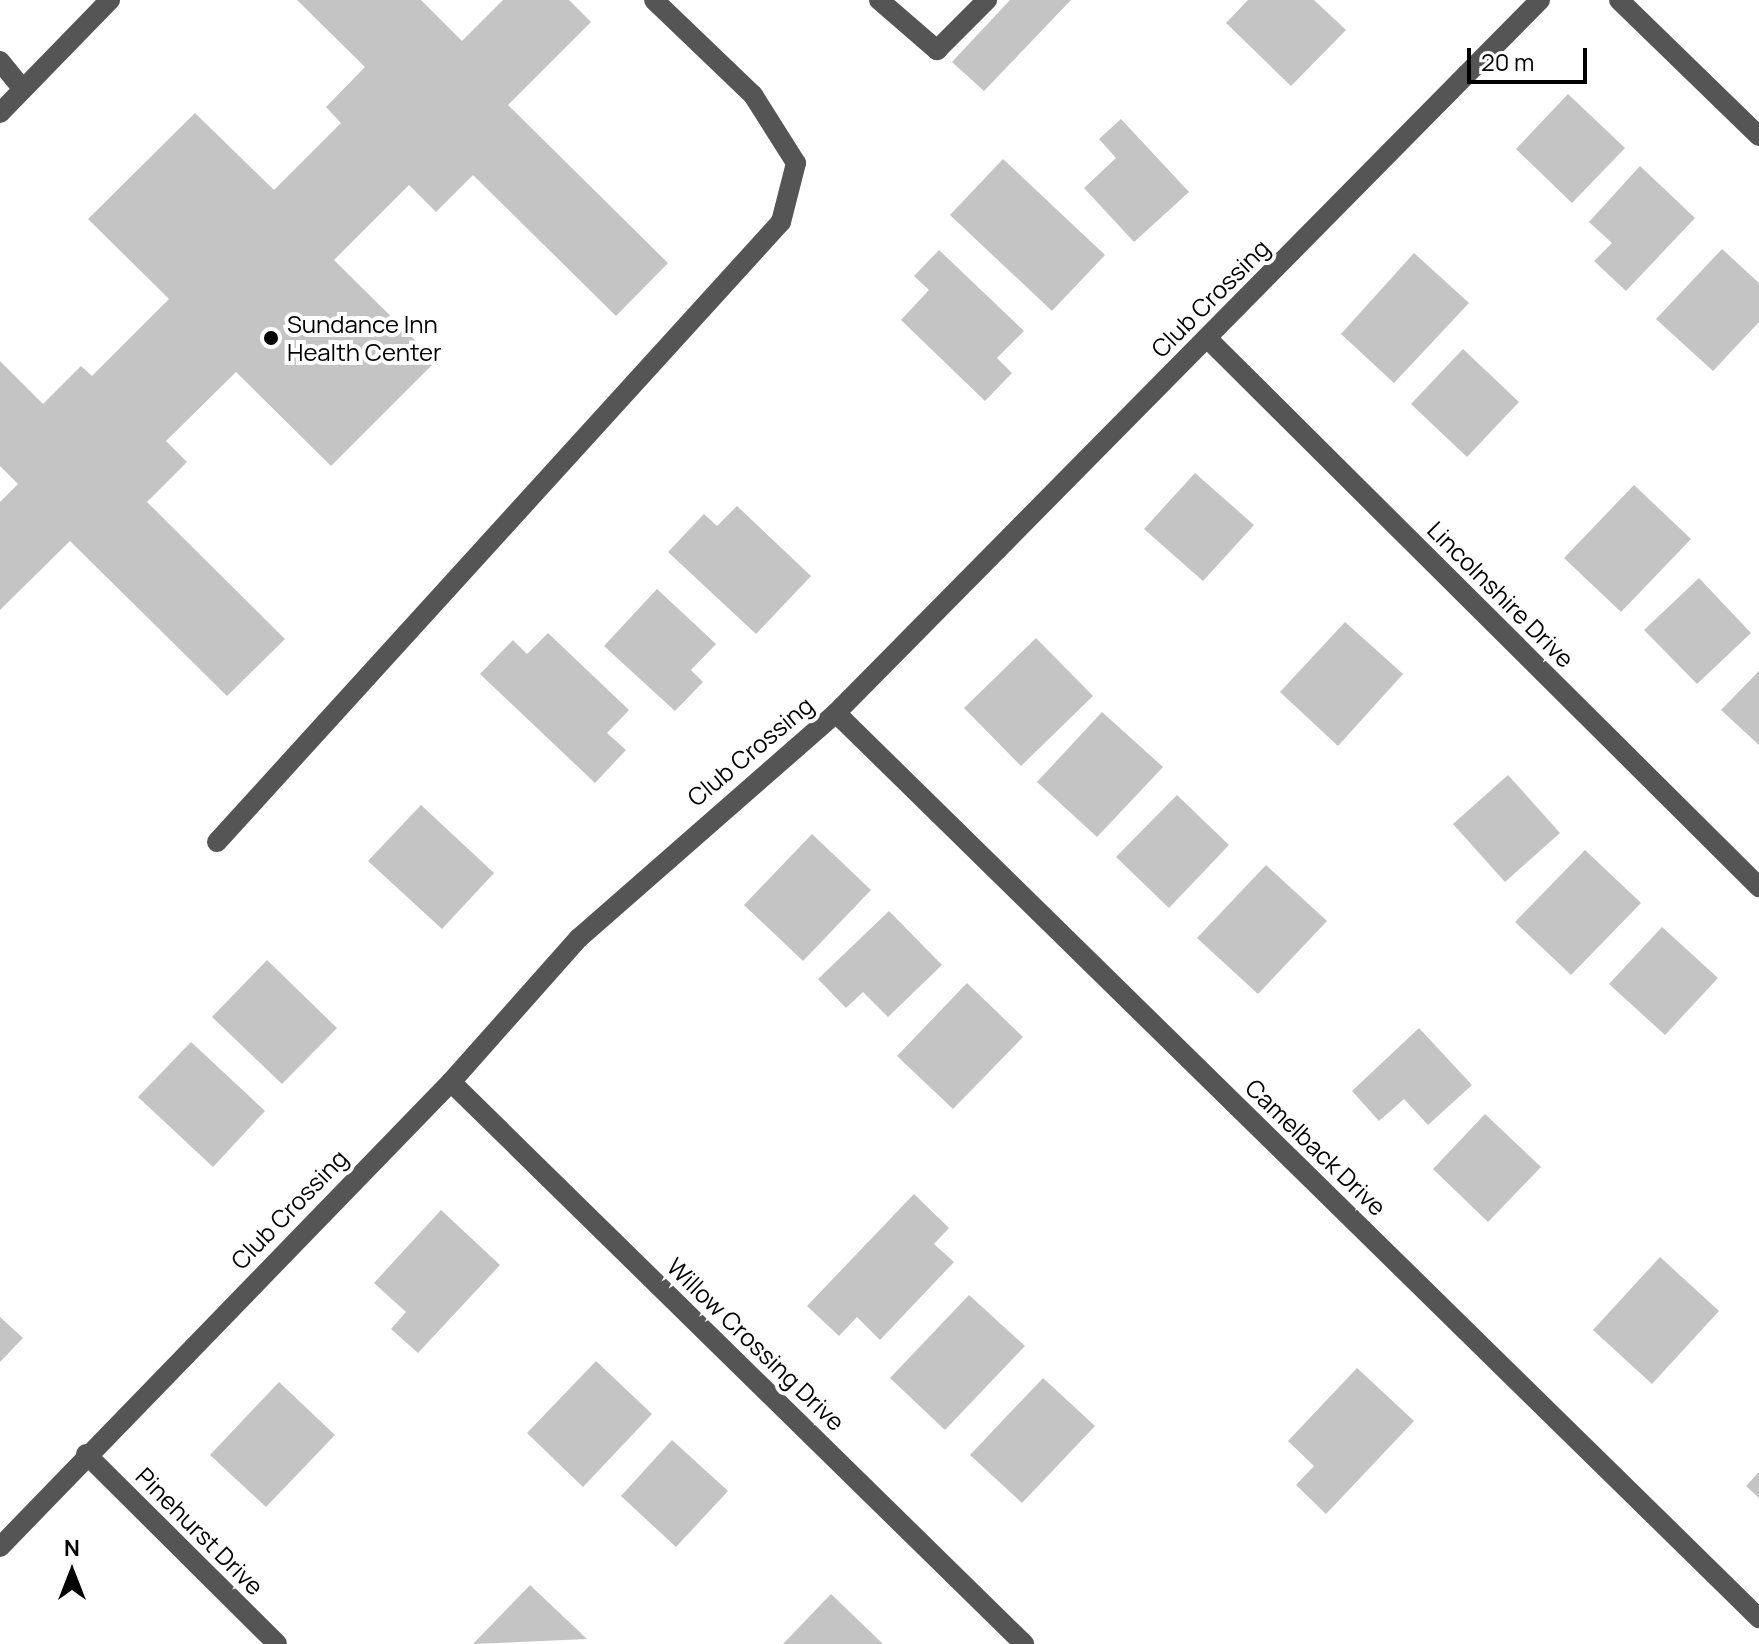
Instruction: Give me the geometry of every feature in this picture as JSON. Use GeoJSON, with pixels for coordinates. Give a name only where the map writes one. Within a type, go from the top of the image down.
{"type":"FeatureCollection","features":[{"type":"Feature","properties":{"kind":"street"},"geometry":{"type":"LineString","coordinates":[[0,113],[110,0]]}},
{"type":"Feature","properties":{"kind":"street"},"geometry":{"type":"LineString","coordinates":[[217,842],[781,222],[796,163],[753,95],[654,0]]}},
{"type":"Feature","properties":{"kind":"street"},"geometry":{"type":"LineString","coordinates":[[879,0],[937,50],[987,0]]}},
{"type":"Feature","properties":{"kind":"street","name":"Club Crossing"},"geometry":{"type":"LineString","coordinates":[[0,1547],[86,1454],[451,1082],[579,938],[836,713],[1540,0]]}},
{"type":"Feature","properties":{"kind":"street"},"geometry":{"type":"LineString","coordinates":[[1619,0],[1759,136]]}},
{"type":"Feature","properties":{"kind":"street"},"geometry":{"type":"LineString","coordinates":[[0,61],[23,89]]}},
{"type":"Feature","properties":{"kind":"street","name":"Lincolnshire Drive"},"geometry":{"type":"LineString","coordinates":[[1207,338],[1759,887]]}},
{"type":"Feature","properties":{"kind":"street","name":"Camelback Drive"},"geometry":{"type":"LineString","coordinates":[[836,713],[1759,1618]]}},
{"type":"Feature","properties":{"kind":"street","name":"Willow Crossing Drive"},"geometry":{"type":"LineString","coordinates":[[451,1082],[1024,1644]]}},
{"type":"Feature","properties":{"kind":"street","name":"Pinehurst Drive"},"geometry":{"type":"LineString","coordinates":[[86,1454],[277,1644]]}},
{"type":"Feature","properties":{"kind":"building","name":"Sundance Inn Health Center"},"geometry":{"type":"Polygon","coordinates":[[[297,0],[421,0],[462,41],[503,0],[569,0],[591,22],[508,105],[668,263],[616,316],[473,175],[436,212],[409,185],[334,260],[436,361],[331,466],[236,372],[166,441],[187,462],[147,502],[285,639],[227,696],[70,541],[0,610],[0,502],[18,484],[0,466],[0,361],[43,404],[81,366],[92,376],[169,299],[88,219],[195,113],[274,190],[341,123],[326,107],[365,67],[297,0]]]}},
{"type":"Feature","properties":{"kind":"building"},"geometry":{"type":"Polygon","coordinates":[[[1010,0],[1071,0],[984,91],[952,62],[1010,0]]]}},
{"type":"Feature","properties":{"kind":"building"},"geometry":{"type":"Polygon","coordinates":[[[1248,0],[1314,0],[1346,30],[1291,86],[1226,23],[1248,0]]]}},
{"type":"Feature","properties":{"kind":"building"},"geometry":{"type":"Polygon","coordinates":[[[1568,94],[1625,148],[1572,203],[1516,149],[1568,94]]]}},
{"type":"Feature","properties":{"kind":"building"},"geometry":{"type":"Polygon","coordinates":[[[1121,119],[1189,192],[1134,242],[1084,188],[1116,158],[1099,139],[1121,119]]]}},
{"type":"Feature","properties":{"kind":"building"},"geometry":{"type":"Polygon","coordinates":[[[1003,159],[1105,255],[1052,311],[950,215],[1003,159]]]}},
{"type":"Feature","properties":{"kind":"building"},"geometry":{"type":"Polygon","coordinates":[[[1640,166],[1695,218],[1626,291],[1594,261],[1612,243],[1589,222],[1640,166]]]}},
{"type":"Feature","properties":{"kind":"building"},"geometry":{"type":"Polygon","coordinates":[[[1722,249],[1759,283],[1759,322],[1713,371],[1656,319],[1722,249]]]}},
{"type":"Feature","properties":{"kind":"building"},"geometry":{"type":"Polygon","coordinates":[[[939,250],[1024,331],[997,358],[1012,373],[985,401],[901,320],[929,290],[914,276],[939,250]]]}},
{"type":"Feature","properties":{"kind":"building"},"geometry":{"type":"Polygon","coordinates":[[[1414,253],[1469,303],[1394,383],[1341,334],[1414,253]]]}},
{"type":"Feature","properties":{"kind":"building"},"geometry":{"type":"Polygon","coordinates":[[[1463,349],[1519,402],[1467,457],[1411,404],[1463,349]]]}},
{"type":"Feature","properties":{"kind":"building"},"geometry":{"type":"Polygon","coordinates":[[[1195,473],[1254,525],[1203,581],[1144,529],[1195,473]]]}},
{"type":"Feature","properties":{"kind":"building"},"geometry":{"type":"Polygon","coordinates":[[[1634,485],[1691,539],[1621,612],[1564,558],[1634,485]]]}},
{"type":"Feature","properties":{"kind":"building"},"geometry":{"type":"Polygon","coordinates":[[[737,506],[811,576],[756,634],[668,552],[704,514],[717,526],[737,506]]]}},
{"type":"Feature","properties":{"kind":"building"},"geometry":{"type":"Polygon","coordinates":[[[1699,578],[1751,633],[1697,684],[1644,630],[1699,578]]]}},
{"type":"Feature","properties":{"kind":"building"},"geometry":{"type":"Polygon","coordinates":[[[657,589],[716,644],[691,670],[703,682],[675,711],[604,646],[657,589]]]}},
{"type":"Feature","properties":{"kind":"building"},"geometry":{"type":"Polygon","coordinates":[[[1345,622],[1403,674],[1338,746],[1280,692],[1345,622]]]}},
{"type":"Feature","properties":{"kind":"building"},"geometry":{"type":"Polygon","coordinates":[[[548,633],[629,710],[607,733],[626,750],[595,783],[480,674],[513,640],[527,654],[548,633]]]}},
{"type":"Feature","properties":{"kind":"building"},"geometry":{"type":"Polygon","coordinates":[[[1036,638],[1093,696],[1021,766],[964,708],[1036,638]]]}},
{"type":"Feature","properties":{"kind":"building"},"geometry":{"type":"Polygon","coordinates":[[[1759,671],[1759,745],[1721,710],[1759,671]]]}},
{"type":"Feature","properties":{"kind":"building"},"geometry":{"type":"Polygon","coordinates":[[[1102,712],[1163,767],[1097,837],[1037,782],[1102,712]]]}},
{"type":"Feature","properties":{"kind":"building"},"geometry":{"type":"Polygon","coordinates":[[[1508,775],[1560,833],[1505,882],[1453,824],[1508,775]]]}},
{"type":"Feature","properties":{"kind":"building"},"geometry":{"type":"Polygon","coordinates":[[[1177,795],[1229,845],[1169,908],[1116,857],[1177,795]]]}},
{"type":"Feature","properties":{"kind":"building"},"geometry":{"type":"Polygon","coordinates":[[[421,805],[494,873],[442,929],[368,861],[421,805]]]}},
{"type":"Feature","properties":{"kind":"building"},"geometry":{"type":"Polygon","coordinates":[[[812,834],[871,890],[803,961],[744,905],[812,834]]]}},
{"type":"Feature","properties":{"kind":"building"},"geometry":{"type":"Polygon","coordinates":[[[1585,850],[1641,903],[1571,975],[1515,922],[1585,850]]]}},
{"type":"Feature","properties":{"kind":"building"},"geometry":{"type":"Polygon","coordinates":[[[1266,865],[1327,921],[1258,994],[1197,938],[1266,865]]]}},
{"type":"Feature","properties":{"kind":"building"},"geometry":{"type":"Polygon","coordinates":[[[889,911],[942,965],[888,1017],[863,992],[846,1008],[818,979],[889,911]]]}},
{"type":"Feature","properties":{"kind":"building"},"geometry":{"type":"Polygon","coordinates":[[[1662,927],[1718,978],[1665,1035],[1609,984],[1662,927]]]}},
{"type":"Feature","properties":{"kind":"building"},"geometry":{"type":"Polygon","coordinates":[[[267,960],[337,1028],[282,1084],[212,1017],[267,960]]]}},
{"type":"Feature","properties":{"kind":"building"},"geometry":{"type":"Polygon","coordinates":[[[967,983],[1023,1037],[953,1109],[897,1056],[967,983]]]}},
{"type":"Feature","properties":{"kind":"building"},"geometry":{"type":"Polygon","coordinates":[[[1419,1028],[1472,1085],[1428,1125],[1404,1099],[1379,1121],[1352,1091],[1419,1028]]]}},
{"type":"Feature","properties":{"kind":"building"},"geometry":{"type":"Polygon","coordinates":[[[191,1042],[265,1111],[213,1167],[138,1097],[191,1042]]]}},
{"type":"Feature","properties":{"kind":"building"},"geometry":{"type":"Polygon","coordinates":[[[1485,1114],[1541,1167],[1488,1222],[1433,1169],[1485,1114]]]}},
{"type":"Feature","properties":{"kind":"building"},"geometry":{"type":"Polygon","coordinates":[[[914,1194],[949,1228],[934,1244],[954,1262],[880,1340],[857,1317],[839,1336],[807,1306],[914,1194]]]}},
{"type":"Feature","properties":{"kind":"building"},"geometry":{"type":"Polygon","coordinates":[[[441,1210],[500,1265],[418,1353],[391,1329],[406,1312],[374,1283],[441,1210]]]}},
{"type":"Feature","properties":{"kind":"building"},"geometry":{"type":"Polygon","coordinates":[[[1660,1257],[1719,1311],[1652,1384],[1593,1330],[1660,1257]]]}},
{"type":"Feature","properties":{"kind":"building"},"geometry":{"type":"Polygon","coordinates":[[[969,1295],[1025,1346],[945,1430],[890,1378],[969,1295]]]}},
{"type":"Feature","properties":{"kind":"building"},"geometry":{"type":"Polygon","coordinates":[[[0,1317],[23,1338],[0,1362],[0,1317]]]}},
{"type":"Feature","properties":{"kind":"building"},"geometry":{"type":"Polygon","coordinates":[[[596,1361],[652,1414],[583,1487],[527,1433],[596,1361]]]}},
{"type":"Feature","properties":{"kind":"building"},"geometry":{"type":"Polygon","coordinates":[[[1357,1368],[1414,1421],[1326,1514],[1296,1485],[1314,1466],[1288,1441],[1357,1368]]]}},
{"type":"Feature","properties":{"kind":"building"},"geometry":{"type":"Polygon","coordinates":[[[1043,1378],[1095,1426],[1022,1503],[970,1455],[1043,1378]]]}},
{"type":"Feature","properties":{"kind":"building"},"geometry":{"type":"Polygon","coordinates":[[[279,1382],[335,1435],[266,1507],[210,1455],[279,1382]]]}},
{"type":"Feature","properties":{"kind":"building"},"geometry":{"type":"Polygon","coordinates":[[[672,1440],[728,1491],[676,1547],[621,1496],[672,1440]]]}},
{"type":"Feature","properties":{"kind":"building"},"geometry":{"type":"Polygon","coordinates":[[[1759,1472],[1759,1498],[1746,1486],[1759,1472]]]}},
{"type":"Feature","properties":{"kind":"building"},"geometry":{"type":"Polygon","coordinates":[[[530,1585],[587,1639],[473,1644],[530,1585]]]}},
{"type":"Feature","properties":{"kind":"building"},"geometry":{"type":"Polygon","coordinates":[[[831,1594],[883,1644],[783,1644],[831,1594]]]}},
{"type":"Feature","properties":{"kind":"place","name":"Sundance Inn Health Center"},"geometry":{"type":"Point","coordinates":[271,338]}}]}
